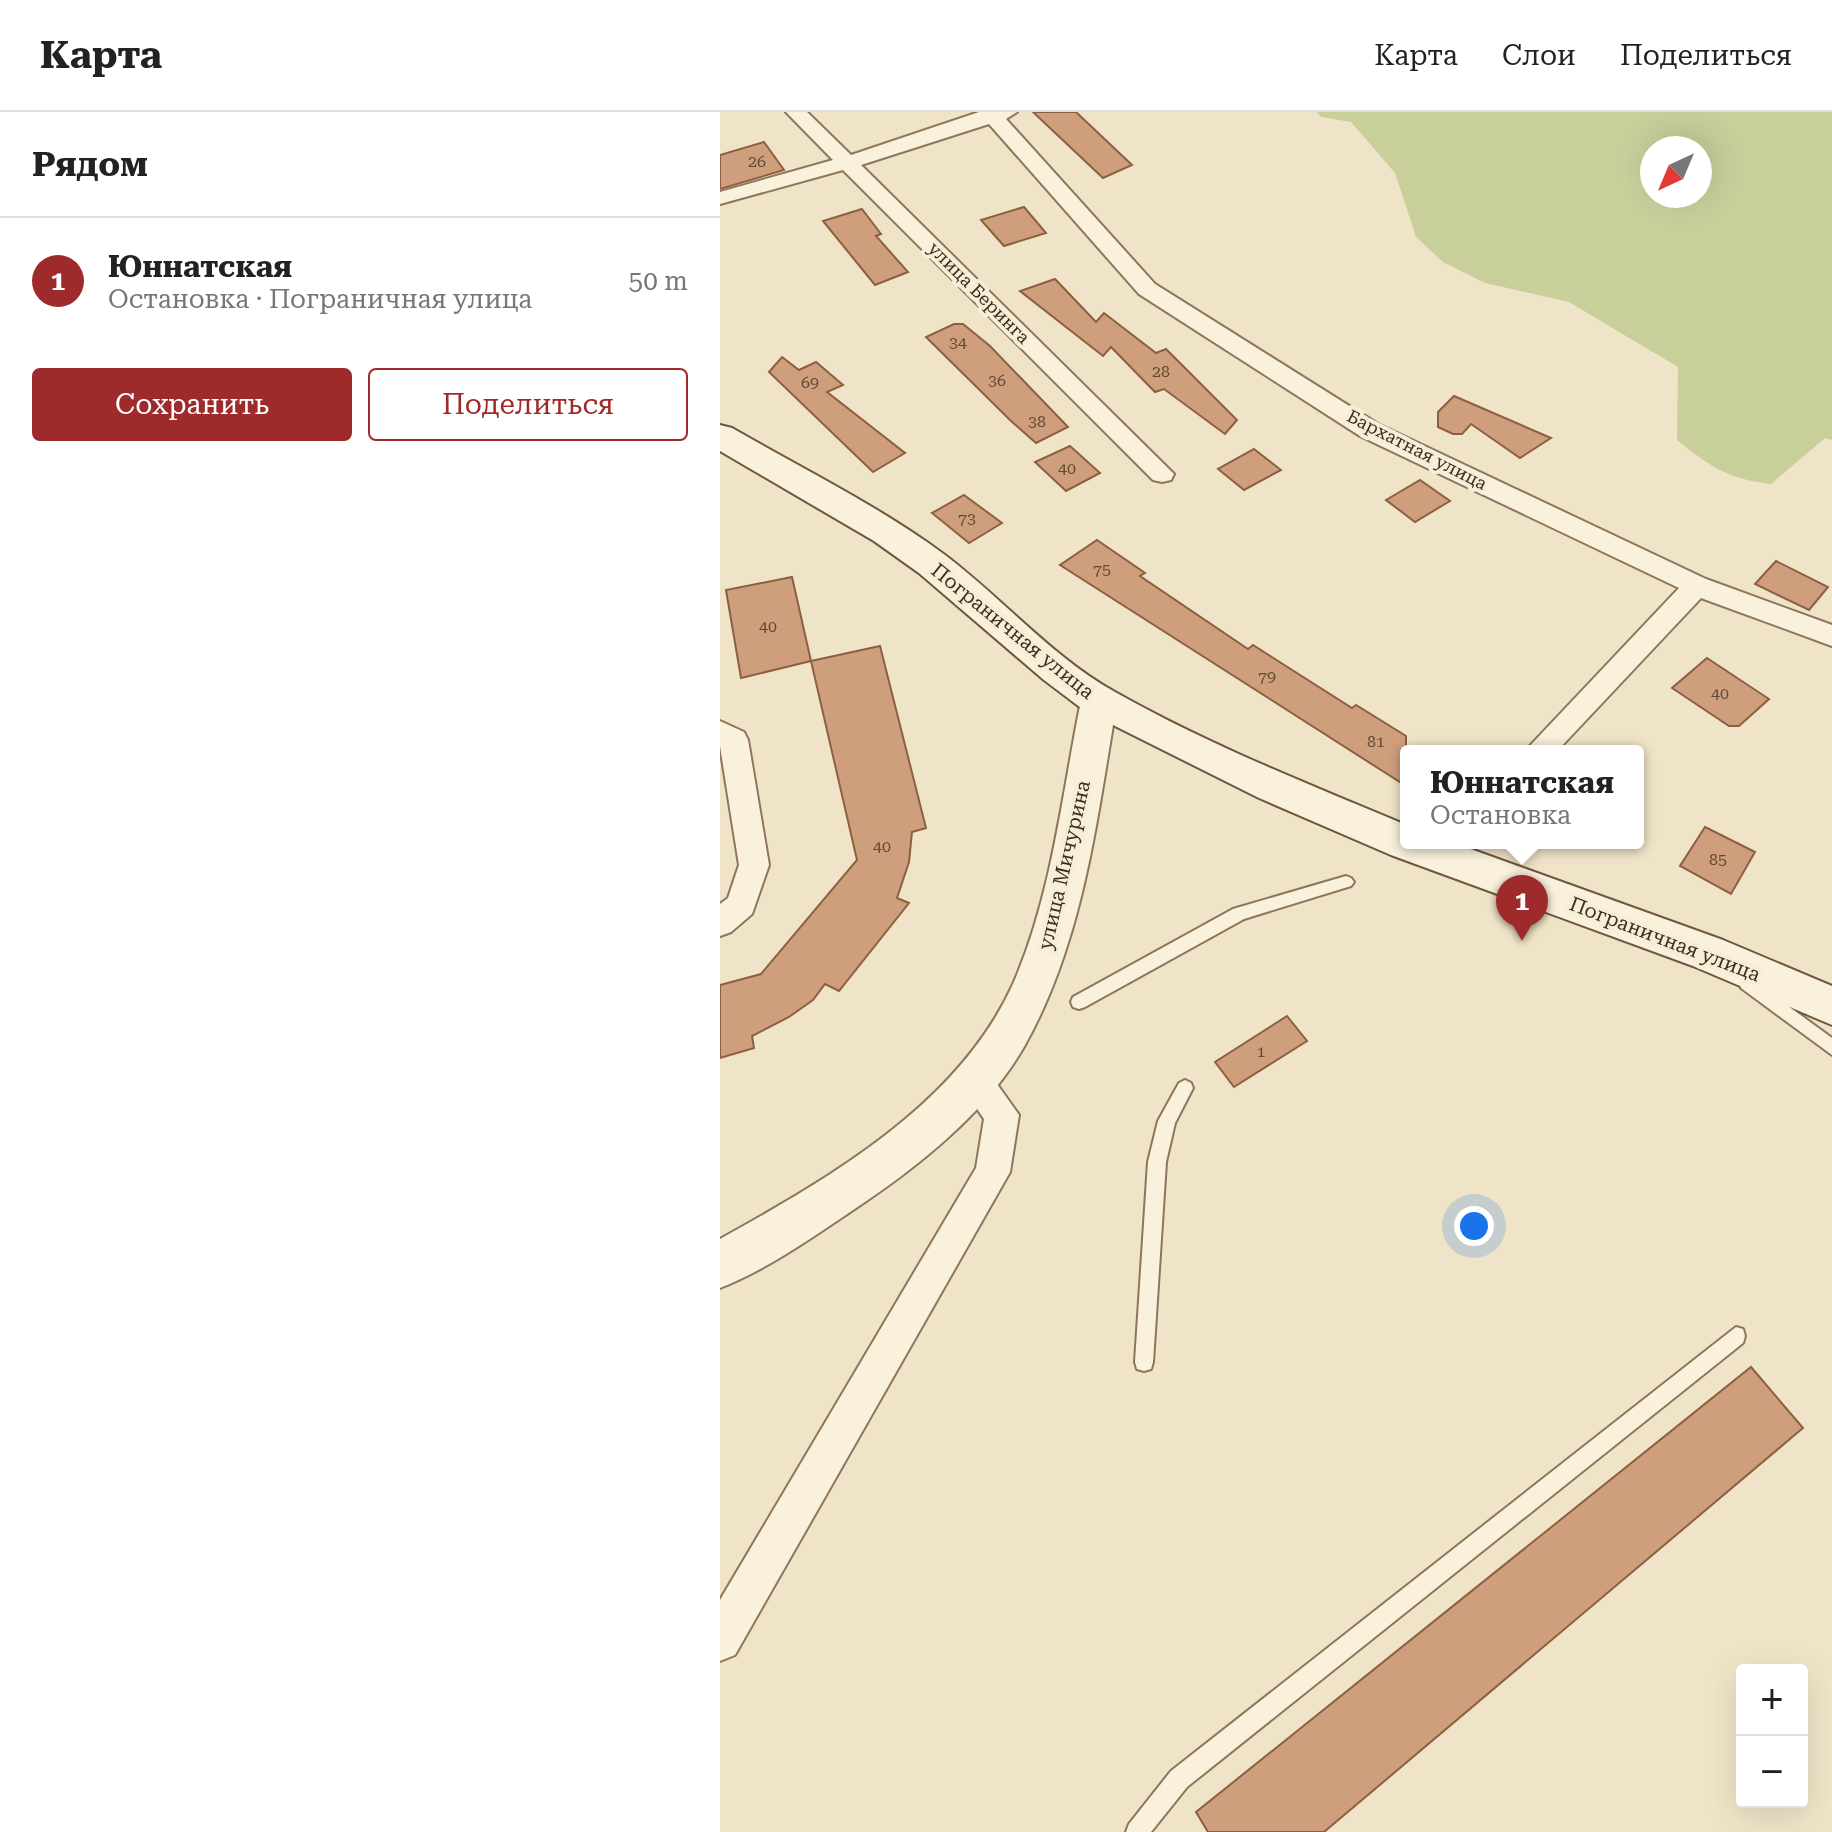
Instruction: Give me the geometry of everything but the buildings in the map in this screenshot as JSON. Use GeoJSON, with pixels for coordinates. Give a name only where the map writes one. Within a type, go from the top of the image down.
{"type":"FeatureCollection","features":[{"type":"Feature","properties":{"kind":"main road","name":"Пограничная улица"},"geometry":{"type":"LineString","coordinates":[[720,436],[886,532],[932,564],[1057,670],[1099,701],[1273,787],[1400,836]]}},
{"type":"Feature","properties":{"kind":"main road","name":"Пограничная улица"},"geometry":{"type":"LineString","coordinates":[[1434,849],[1708,953],[1832,1006]]}},
{"type":"Feature","properties":{"kind":"street","name":"улица Беринга"},"geometry":{"type":"LineString","coordinates":[[796,112],[1162,474]]}},
{"type":"Feature","properties":{"kind":"street"},"geometry":{"type":"LineString","coordinates":[[720,198],[848,162],[997,113]]}},
{"type":"Feature","properties":{"kind":"street","name":"Бархатная улица"},"geometry":{"type":"LineString","coordinates":[[997,113],[1147,289],[1369,430],[1697,586],[1832,636]]}},
{"type":"Feature","properties":{"kind":"street"},"geometry":{"type":"LineString","coordinates":[[1545,745],[1697,586]]}},
{"type":"Feature","properties":{"kind":"street","name":"улица Мичурина"},"geometry":{"type":"LineString","coordinates":[[720,1265],[826,1200],[904,1146],[975,1081],[1004,1041],[1031,991],[1053,933],[1099,701]]}},
{"type":"Feature","properties":{"kind":"street"},"geometry":{"type":"LineString","coordinates":[[720,732],[734,740],[754,865],[741,905],[720,923]]}},
{"type":"Feature","properties":{"kind":"street"},"geometry":{"type":"LineString","coordinates":[[720,1640],[993,1172],[1002,1115],[975,1081]]}},
{"type":"Feature","properties":{"kind":"lane"},"geometry":{"type":"LineString","coordinates":[[1079,1002],[1239,914],[1346,882]]}},
{"type":"Feature","properties":{"kind":"lane"},"geometry":{"type":"LineString","coordinates":[[1708,953],[1832,1048]]}},
{"type":"Feature","properties":{"kind":"lane"},"geometry":{"type":"LineString","coordinates":[[1144,1362],[1157,1162],[1167,1121],[1185,1088]]}},
{"type":"Feature","properties":{"kind":"lane"},"geometry":{"type":"LineString","coordinates":[[1137,1832],[1179,1779],[1736,1336]]}},
{"type":"Feature","properties":{"kind":"green space"},"geometry":{"type":"Polygon","coordinates":[[[1317,112],[1832,112],[1832,440],[1825,438],[1771,484],[1743,479],[1710,464],[1677,440],[1678,367],[1569,302],[1485,283],[1443,262],[1416,237],[1395,173],[1351,122],[1321,117],[1317,112]]]}},
{"type":"Feature","properties":{"kind":"place","name":"Юннатская"},"geometry":{"type":"Point","coordinates":[1522,941]}}]}
